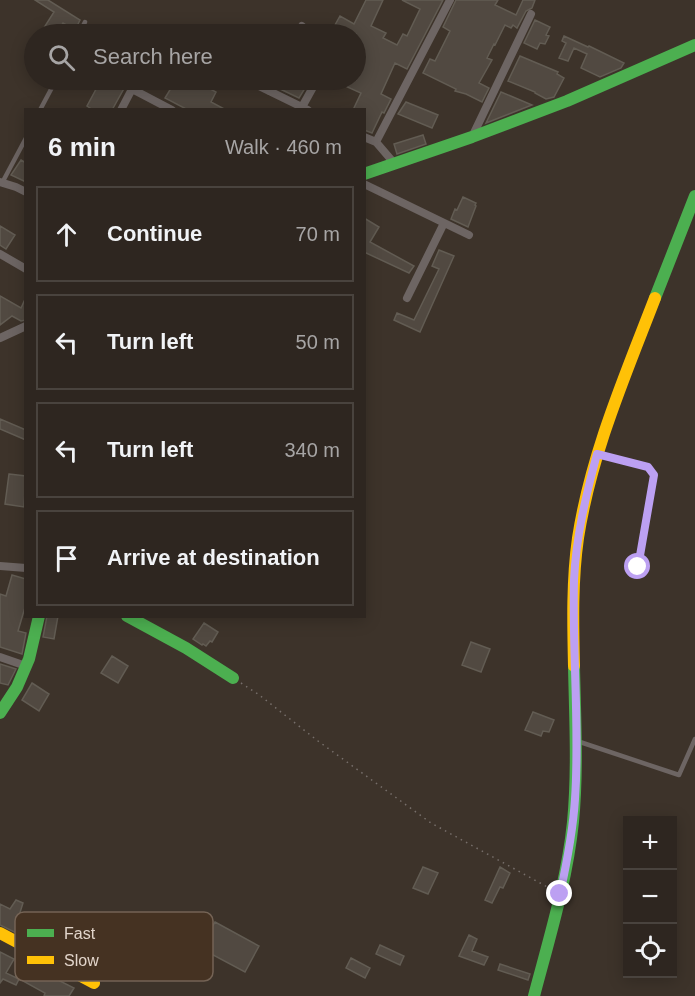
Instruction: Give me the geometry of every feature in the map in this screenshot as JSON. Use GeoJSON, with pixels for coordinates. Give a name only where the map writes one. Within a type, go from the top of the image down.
{"type":"FeatureCollection","features":[{"type":"Feature","properties":{"kind":"street"},"geometry":{"type":"LineString","coordinates":[[376,142],[450,0]]}},
{"type":"Feature","properties":{"kind":"street"},"geometry":{"type":"LineString","coordinates":[[472,137],[531,14]]}},
{"type":"Feature","properties":{"kind":"street"},"geometry":{"type":"LineString","coordinates":[[366,173],[567,101],[695,45]]}},
{"type":"Feature","properties":{"kind":"street"},"geometry":{"type":"LineString","coordinates":[[122,108],[131,90]]}},
{"type":"Feature","properties":{"kind":"street"},"geometry":{"type":"LineString","coordinates":[[136,90],[168,108]]}},
{"type":"Feature","properties":{"kind":"street"},"geometry":{"type":"LineString","coordinates":[[269,91],[305,108],[312,90]]}},
{"type":"Feature","properties":{"kind":"street"},"geometry":{"type":"LineString","coordinates":[[366,138],[376,142],[394,163]]}},
{"type":"Feature","properties":{"kind":"street"},"geometry":{"type":"LineString","coordinates":[[1,183],[24,191]]}},
{"type":"Feature","properties":{"kind":"street"},"geometry":{"type":"LineString","coordinates":[[366,185],[469,235]]}},
{"type":"Feature","properties":{"kind":"street"},"geometry":{"type":"LineString","coordinates":[[534,996],[560,894],[573,826],[576,741],[574,578],[579,531],[597,454],[607,423],[695,196]]}},
{"type":"Feature","properties":{"kind":"street"},"geometry":{"type":"LineString","coordinates":[[407,298],[444,223]]}},
{"type":"Feature","properties":{"kind":"street"},"geometry":{"type":"LineString","coordinates":[[0,254],[24,268]]}},
{"type":"Feature","properties":{"kind":"street"},"geometry":{"type":"LineString","coordinates":[[0,338],[24,327]]}},
{"type":"Feature","properties":{"kind":"street"},"geometry":{"type":"LineString","coordinates":[[0,566],[24,568]]}},
{"type":"Feature","properties":{"kind":"street"},"geometry":{"type":"LineString","coordinates":[[0,713],[17,687],[29,659],[39,618]]}},
{"type":"Feature","properties":{"kind":"street"},"geometry":{"type":"LineString","coordinates":[[131,618],[186,648],[233,678]]}},
{"type":"Feature","properties":{"kind":"street"},"geometry":{"type":"LineString","coordinates":[[0,657],[26,666]]}},
{"type":"Feature","properties":{"kind":"street"},"geometry":{"type":"LineString","coordinates":[[0,933],[15,941]]}},
{"type":"Feature","properties":{"kind":"street"},"geometry":{"type":"LineString","coordinates":[[90,981],[94,983]]}},
{"type":"Feature","properties":{"kind":"lane"},"geometry":{"type":"LineString","coordinates":[[41,108],[51,90]]}},
{"type":"Feature","properties":{"kind":"lane"},"geometry":{"type":"LineString","coordinates":[[1,183],[24,142]]}},
{"type":"Feature","properties":{"kind":"lane"},"geometry":{"type":"LineString","coordinates":[[597,454],[648,467],[654,475],[638,567]]}},
{"type":"Feature","properties":{"kind":"lane"},"geometry":{"type":"LineString","coordinates":[[576,741],[679,775],[695,739]]}},
{"type":"Feature","properties":{"kind":"path"},"geometry":{"type":"LineString","coordinates":[[233,678],[258,694],[431,824],[560,894]]}},
{"type":"Feature","properties":{"kind":"building"},"geometry":{"type":"Polygon","coordinates":[[[35,0],[48,0],[80,20],[78,24],[46,24],[54,12],[35,0]]]}},
{"type":"Feature","properties":{"kind":"building"},"geometry":{"type":"Polygon","coordinates":[[[366,0],[383,0],[371,26],[386,33],[383,38],[397,45],[403,34],[407,36],[420,9],[402,0],[443,0],[407,69],[395,63],[381,94],[391,99],[372,133],[366,131],[366,108],[354,108],[361,93],[354,90],[366,90],[366,24],[354,24],[366,0]]]}},
{"type":"Feature","properties":{"kind":"building"},"geometry":{"type":"Polygon","coordinates":[[[456,0],[498,0],[495,5],[516,15],[523,0],[535,0],[532,8],[526,11],[517,28],[513,25],[511,28],[505,25],[494,44],[487,58],[492,60],[479,83],[489,88],[482,102],[455,91],[456,89],[423,73],[430,59],[435,61],[450,31],[443,27],[456,0]]]}},
{"type":"Feature","properties":{"kind":"building"},"geometry":{"type":"Polygon","coordinates":[[[340,16],[354,24],[336,24],[340,16]]]}},
{"type":"Feature","properties":{"kind":"building"},"geometry":{"type":"Polygon","coordinates":[[[535,20],[550,27],[545,44],[540,43],[537,49],[524,43],[535,20]]]}},
{"type":"Feature","properties":{"kind":"building"},"geometry":{"type":"Polygon","coordinates":[[[564,36],[624,63],[621,68],[600,77],[581,68],[587,54],[574,48],[568,61],[559,58],[566,43],[562,41],[564,36]]]}},
{"type":"Feature","properties":{"kind":"building"},"geometry":{"type":"Polygon","coordinates":[[[520,56],[558,72],[557,74],[564,78],[554,97],[546,99],[508,81],[520,56]]]}},
{"type":"Feature","properties":{"kind":"building"},"geometry":{"type":"Polygon","coordinates":[[[96,90],[123,90],[113,108],[87,106],[96,90]]]}},
{"type":"Feature","properties":{"kind":"building"},"geometry":{"type":"Polygon","coordinates":[[[170,90],[212,90],[216,92],[211,102],[222,108],[184,108],[165,98],[170,90]]]}},
{"type":"Feature","properties":{"kind":"building"},"geometry":{"type":"Polygon","coordinates":[[[282,90],[304,90],[299,98],[282,90]]]}},
{"type":"Feature","properties":{"kind":"building"},"geometry":{"type":"Polygon","coordinates":[[[501,92],[532,105],[486,123],[501,92]]]}},
{"type":"Feature","properties":{"kind":"building"},"geometry":{"type":"Polygon","coordinates":[[[406,102],[438,115],[432,128],[398,114],[406,102]]]}},
{"type":"Feature","properties":{"kind":"building"},"geometry":{"type":"Polygon","coordinates":[[[423,135],[426,144],[397,154],[394,144],[423,135]]]}},
{"type":"Feature","properties":{"kind":"building"},"geometry":{"type":"Polygon","coordinates":[[[21,160],[24,162],[24,181],[11,175],[21,160]]]}},
{"type":"Feature","properties":{"kind":"building"},"geometry":{"type":"Polygon","coordinates":[[[463,197],[476,203],[468,227],[451,219],[463,197]]]}},
{"type":"Feature","properties":{"kind":"building"},"geometry":{"type":"Polygon","coordinates":[[[366,219],[379,227],[370,242],[414,266],[409,273],[366,253],[366,219]]]}},
{"type":"Feature","properties":{"kind":"building"},"geometry":{"type":"Polygon","coordinates":[[[0,226],[15,235],[6,249],[0,245],[0,226]]]}},
{"type":"Feature","properties":{"kind":"building"},"geometry":{"type":"Polygon","coordinates":[[[439,250],[454,256],[420,332],[394,320],[397,313],[414,320],[439,269],[432,266],[439,250]]]}},
{"type":"Feature","properties":{"kind":"building"},"geometry":{"type":"Polygon","coordinates":[[[0,296],[21,308],[24,301],[24,320],[12,316],[0,325],[0,296]]]}},
{"type":"Feature","properties":{"kind":"building"},"geometry":{"type":"Polygon","coordinates":[[[0,419],[24,429],[24,439],[0,429],[0,419]]]}},
{"type":"Feature","properties":{"kind":"building"},"geometry":{"type":"Polygon","coordinates":[[[9,474],[24,476],[24,507],[5,504],[9,474]]]}},
{"type":"Feature","properties":{"kind":"building"},"geometry":{"type":"Polygon","coordinates":[[[12,575],[24,578],[24,611],[18,631],[26,633],[22,654],[0,647],[0,594],[6,596],[12,575]]]}},
{"type":"Feature","properties":{"kind":"building"},"geometry":{"type":"Polygon","coordinates":[[[47,618],[58,618],[54,639],[43,637],[47,618]]]}},
{"type":"Feature","properties":{"kind":"building"},"geometry":{"type":"Polygon","coordinates":[[[204,623],[218,632],[212,642],[210,641],[206,646],[193,639],[204,623]]]}},
{"type":"Feature","properties":{"kind":"building"},"geometry":{"type":"Polygon","coordinates":[[[471,642],[490,649],[481,672],[462,665],[471,642]]]}},
{"type":"Feature","properties":{"kind":"building"},"geometry":{"type":"Polygon","coordinates":[[[112,656],[128,666],[118,683],[101,673],[112,656]]]}},
{"type":"Feature","properties":{"kind":"building"},"geometry":{"type":"Polygon","coordinates":[[[0,664],[16,669],[8,685],[0,683],[0,664]]]}},
{"type":"Feature","properties":{"kind":"building"},"geometry":{"type":"Polygon","coordinates":[[[32,683],[49,694],[39,711],[22,700],[32,683]]]}},
{"type":"Feature","properties":{"kind":"building"},"geometry":{"type":"Polygon","coordinates":[[[533,712],[554,720],[549,732],[543,731],[541,736],[525,730],[533,712]]]}},
{"type":"Feature","properties":{"kind":"building"},"geometry":{"type":"Polygon","coordinates":[[[423,867],[438,873],[428,894],[413,888],[423,867]]]}},
{"type":"Feature","properties":{"kind":"building"},"geometry":{"type":"Polygon","coordinates":[[[500,867],[510,873],[492,903],[485,900],[500,867]]]}},
{"type":"Feature","properties":{"kind":"building"},"geometry":{"type":"Polygon","coordinates":[[[16,900],[23,903],[20,912],[15,912],[15,932],[0,925],[0,904],[10,909],[16,900]]]}},
{"type":"Feature","properties":{"kind":"building"},"geometry":{"type":"Polygon","coordinates":[[[215,922],[259,946],[245,972],[213,955],[215,922]]]}},
{"type":"Feature","properties":{"kind":"building"},"geometry":{"type":"Polygon","coordinates":[[[469,935],[477,939],[472,951],[488,957],[484,965],[459,956],[469,935]]]}},
{"type":"Feature","properties":{"kind":"building"},"geometry":{"type":"Polygon","coordinates":[[[380,945],[404,956],[400,965],[376,954],[380,945]]]}},
{"type":"Feature","properties":{"kind":"building"},"geometry":{"type":"Polygon","coordinates":[[[0,952],[14,959],[6,973],[18,981],[16,985],[3,979],[0,983],[0,952]]]}},
{"type":"Feature","properties":{"kind":"building"},"geometry":{"type":"Polygon","coordinates":[[[351,958],[370,968],[365,978],[346,968],[351,958]]]}},
{"type":"Feature","properties":{"kind":"building"},"geometry":{"type":"Polygon","coordinates":[[[500,964],[530,974],[528,980],[498,970],[500,964]]]}},
{"type":"Feature","properties":{"kind":"building"},"geometry":{"type":"Polygon","coordinates":[[[23,981],[60,981],[74,988],[69,996],[44,996],[45,993],[23,981]]]}},
{"type":"Feature","properties":{"kind":"traffic: fast"},"geometry":{"type":"LineString","coordinates":[[366,173],[567,101],[695,45]]}},
{"type":"Feature","properties":{"kind":"traffic: fast"},"geometry":{"type":"LineString","coordinates":[[655,298],[695,196]]}},
{"type":"Feature","properties":{"kind":"traffic: fast"},"geometry":{"type":"LineString","coordinates":[[0,713],[17,687],[29,659],[39,618]]}},
{"type":"Feature","properties":{"kind":"traffic: fast"},"geometry":{"type":"LineString","coordinates":[[131,618],[186,648],[233,678]]}},
{"type":"Feature","properties":{"kind":"traffic: fast"},"geometry":{"type":"LineString","coordinates":[[534,996],[562,888],[573,822],[576,763],[574,666]]}},
{"type":"Feature","properties":{"kind":"traffic: slow"},"geometry":{"type":"LineString","coordinates":[[574,666],[575,570],[584,507],[610,416],[655,298]]}},
{"type":"Feature","properties":{"kind":"traffic: slow"},"geometry":{"type":"LineString","coordinates":[[0,933],[15,941]]}},
{"type":"Feature","properties":{"kind":"traffic: slow"},"geometry":{"type":"LineString","coordinates":[[90,981],[94,983]]}},
{"type":"Feature","properties":{"kind":"route"},"geometry":{"type":"LineString","coordinates":[[560,894],[573,826],[575,797],[574,578],[579,531],[597,454],[648,467],[654,475],[638,567]]}}]}
